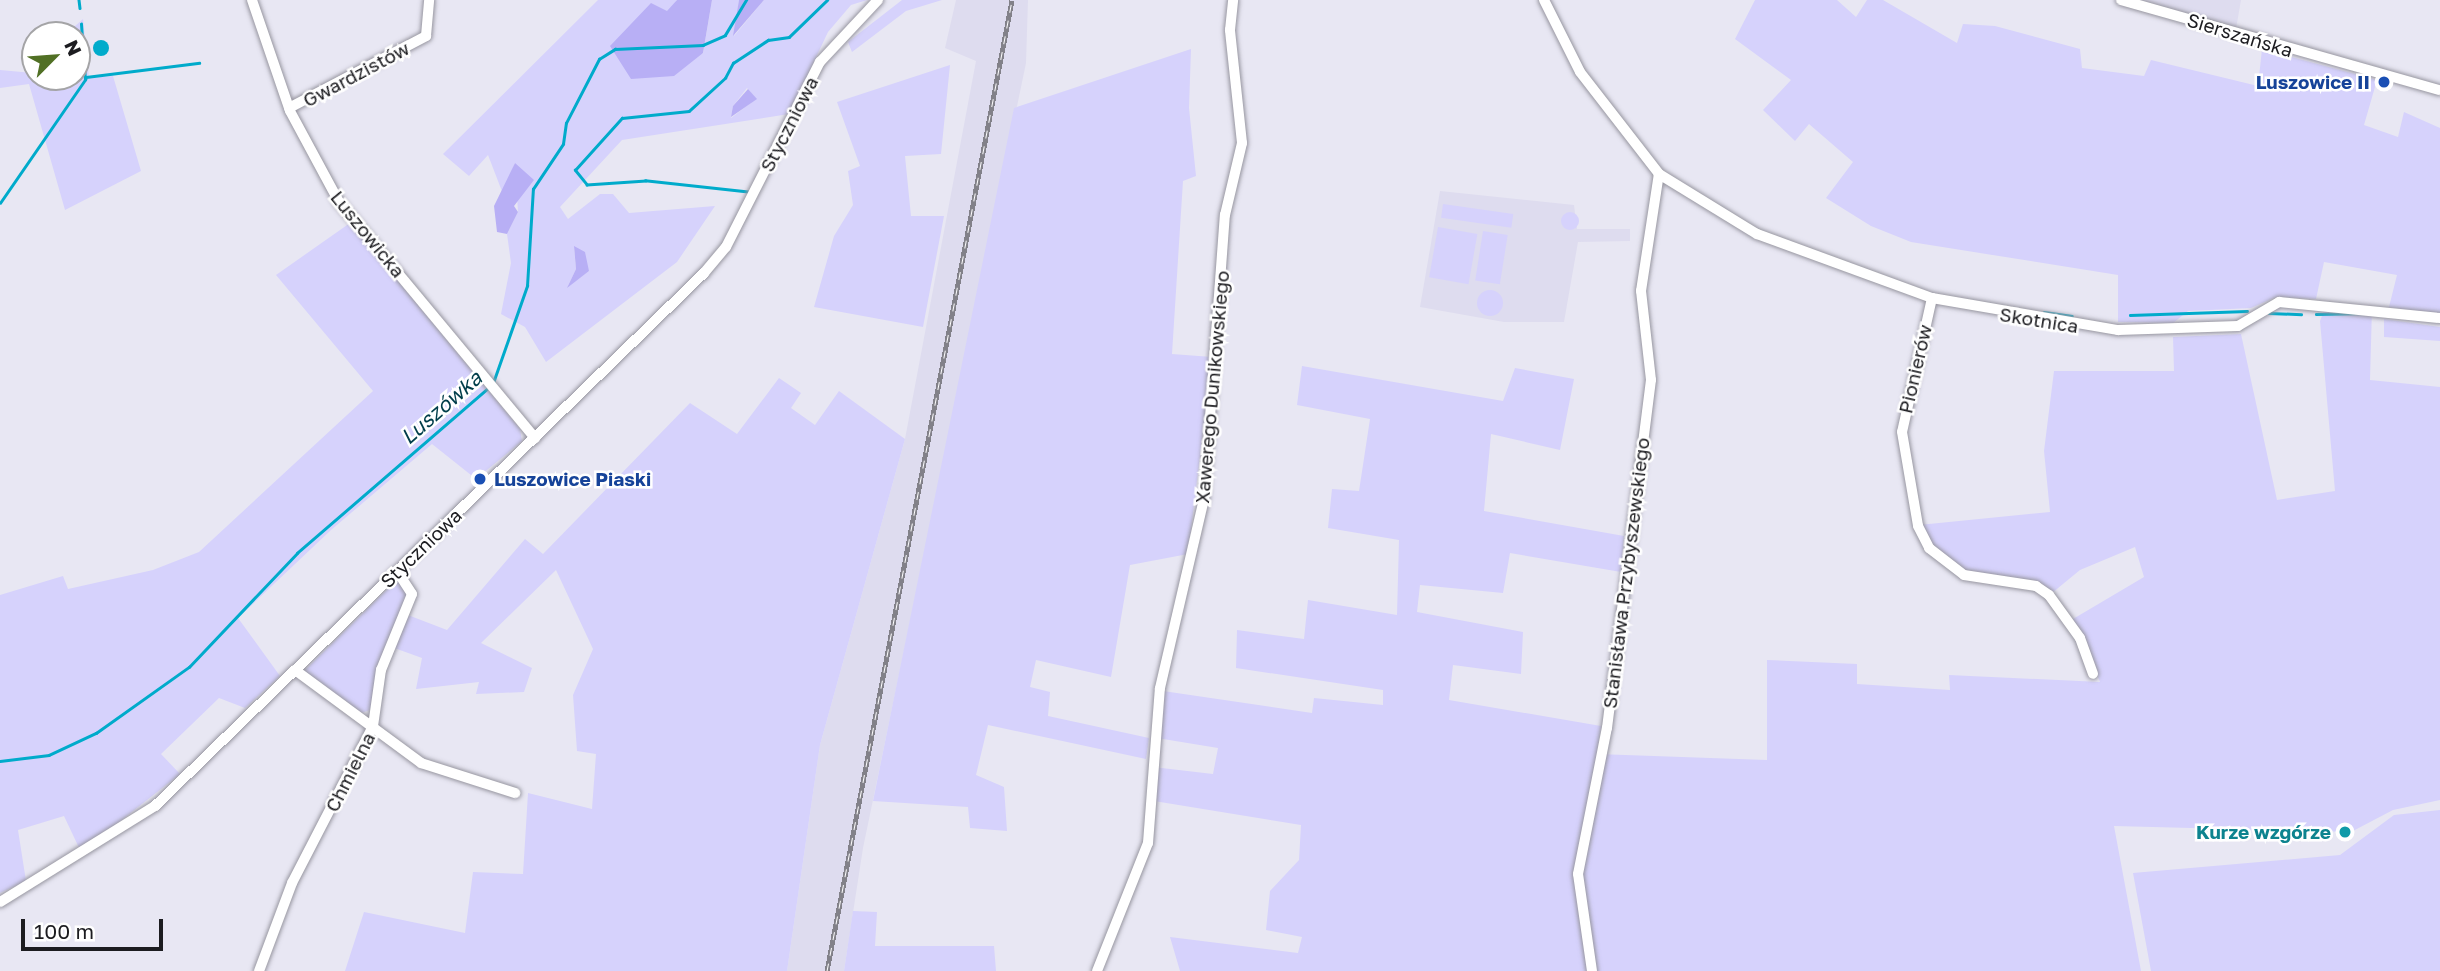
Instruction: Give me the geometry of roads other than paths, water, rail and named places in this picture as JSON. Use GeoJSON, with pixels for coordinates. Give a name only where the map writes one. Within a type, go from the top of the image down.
{"type":"FeatureCollection","features":[{"type":"Feature","properties":{"kind":"street","name":"Luszowicka"},"geometry":{"type":"LineString","coordinates":[[253,0],[289,108],[339,201],[535,438]]}},
{"type":"Feature","properties":{"kind":"street","name":"Gwardzistów"},"geometry":{"type":"LineString","coordinates":[[289,108],[426,36],[429,0]]}},
{"type":"Feature","properties":{"kind":"street","name":"Styczniowa"},"geometry":{"type":"LineString","coordinates":[[0,902],[145,814],[535,438],[726,247],[820,62],[878,0]]}},
{"type":"Feature","properties":{"kind":"street","name":"Xawerego Dunikowskiego"},"geometry":{"type":"LineString","coordinates":[[1097,971],[1148,843],[1160,688],[1208,477],[1225,215],[1242,143],[1230,30],[1233,0]]}},
{"type":"Feature","properties":{"kind":"street"},"geometry":{"type":"LineString","coordinates":[[1544,0],[1580,72],[1659,174]]}},
{"type":"Feature","properties":{"kind":"street","name":"Sierszańska"},"geometry":{"type":"LineString","coordinates":[[2121,0],[2440,90]]}},
{"type":"Feature","properties":{"kind":"street","name":"Skotnica"},"geometry":{"type":"LineString","coordinates":[[1659,174],[1757,234],[1932,298],[2118,330],[2238,326],[2279,302],[2440,318]]}},
{"type":"Feature","properties":{"kind":"street","name":"Stanisława Przybyszewskiego"},"geometry":{"type":"LineString","coordinates":[[1592,971],[1578,874],[1607,728],[1651,380],[1641,291],[1659,174]]}},
{"type":"Feature","properties":{"kind":"street","name":"Pionierów"},"geometry":{"type":"LineString","coordinates":[[1932,298],[1902,432],[1918,526],[1929,548],[1964,575],[2036,586],[2049,595],[2080,638],[2093,674]]}},
{"type":"Feature","properties":{"kind":"street","name":"Chmielna"},"geometry":{"type":"LineString","coordinates":[[260,971],[292,883],[373,726],[381,670],[412,594],[397,571]]}},
{"type":"Feature","properties":{"kind":"street"},"geometry":{"type":"LineString","coordinates":[[295,670],[441,773],[515,793]]}},
{"type":"Feature","properties":{"kind":"water"},"geometry":{"type":"Polygon","coordinates":[[[101,40],[109,48],[101,56],[93,48],[101,40]]]}},
{"type":"Feature","properties":{"kind":"waterway"},"geometry":{"type":"LineString","coordinates":[[79,0],[80,8]]}},
{"type":"Feature","properties":{"kind":"waterway","name":"Luszówka"},"geometry":{"type":"LineString","coordinates":[[493,383],[527,286],[533,189],[563,144],[566,123],[599,59],[615,49],[703,45],[725,35],[746,0]]}},
{"type":"Feature","properties":{"kind":"waterway"},"geometry":{"type":"LineString","coordinates":[[748,192],[646,181],[587,185],[575,170],[622,118],[689,111],[725,78],[733,63],[768,40],[789,37],[827,0]]}},
{"type":"Feature","properties":{"kind":"waterway"},"geometry":{"type":"LineString","coordinates":[[91,76],[199,63]]}},
{"type":"Feature","properties":{"kind":"waterway"},"geometry":{"type":"LineString","coordinates":[[0,203],[77,91]]}},
{"type":"Feature","properties":{"kind":"waterway"},"geometry":{"type":"LineString","coordinates":[[2130,315],[2247,311]]}},
{"type":"Feature","properties":{"kind":"waterway"},"geometry":{"type":"LineString","coordinates":[[2044,312],[2072,316]]}},
{"type":"Feature","properties":{"kind":"waterway"},"geometry":{"type":"LineString","coordinates":[[2269,313],[2301,314]]}},
{"type":"Feature","properties":{"kind":"waterway"},"geometry":{"type":"LineString","coordinates":[[2316,314],[2366,313]]}},
{"type":"Feature","properties":{"kind":"waterway","name":"Luszówka"},"geometry":{"type":"LineString","coordinates":[[0,761],[49,755],[96,733],[189,667],[297,553],[488,388]]}},
{"type":"Feature","properties":{"kind":"railway"},"geometry":{"type":"LineString","coordinates":[[827,971],[1012,0]]}},
{"type":"Feature","properties":{"kind":"place","name":"Luszowice II"},"geometry":{"type":"Point","coordinates":[2384,82]}},
{"type":"Feature","properties":{"kind":"place","name":"Luszowice Piaski"},"geometry":{"type":"Point","coordinates":[480,479]}},
{"type":"Feature","properties":{"kind":"place","name":"Kurze wzgórze"},"geometry":{"type":"Point","coordinates":[2345,832]}}]}
